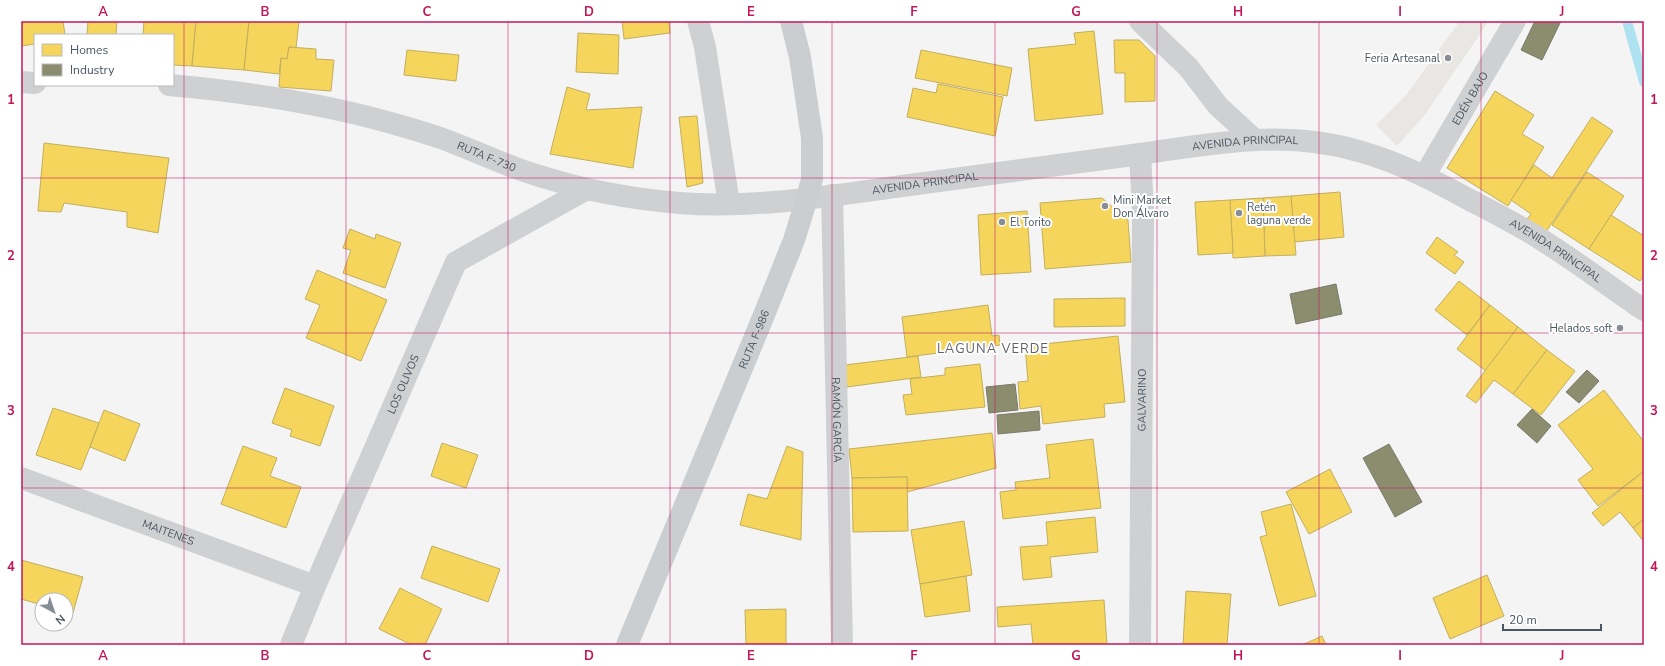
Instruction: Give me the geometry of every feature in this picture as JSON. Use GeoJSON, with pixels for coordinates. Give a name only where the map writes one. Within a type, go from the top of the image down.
{"type":"FeatureCollection","features":[{"type":"Feature","properties":{"kind":"main road","name":"RUTA F-986"},"geometry":{"type":"LineString","coordinates":[[627,645],[794,240],[812,179],[812,138],[800,57],[791,21]]}},
{"type":"Feature","properties":{"kind":"street"},"geometry":{"type":"LineString","coordinates":[[698,21],[705,47],[729,204]]}},
{"type":"Feature","properties":{"kind":"street"},"geometry":{"type":"LineString","coordinates":[[1140,21],[1188,67],[1218,106],[1254,139]]}},
{"type":"Feature","properties":{"kind":"street","name":"EDÉN BAJO"},"geometry":{"type":"LineString","coordinates":[[1424,175],[1515,21]]}},
{"type":"Feature","properties":{"kind":"street"},"geometry":{"type":"LineString","coordinates":[[21,82],[34,82]]}},
{"type":"Feature","properties":{"kind":"street","name":"RUTA F-730"},"geometry":{"type":"LineString","coordinates":[[174,85],[234,91],[305,102],[356,113],[455,143],[498,162],[542,177],[587,189],[634,198],[729,204],[807,198]]}},
{"type":"Feature","properties":{"kind":"street","name":"AVENIDA PRINCIPAL"},"geometry":{"type":"LineString","coordinates":[[807,198],[1220,142],[1254,139],[1289,139],[1324,143],[1352,149],[1392,161],[1424,175],[1541,239],[1644,310]]}},
{"type":"Feature","properties":{"kind":"street","name":"GALVARINO"},"geometry":{"type":"LineString","coordinates":[[1140,154],[1143,211],[1140,645]]}},
{"type":"Feature","properties":{"kind":"street","name":"LOS OLIVOS"},"geometry":{"type":"LineString","coordinates":[[292,645],[315,586],[456,262],[587,189]]}},
{"type":"Feature","properties":{"kind":"street","name":"RAMÓN GARCÍA"},"geometry":{"type":"LineString","coordinates":[[832,195],[842,645]]}},
{"type":"Feature","properties":{"kind":"street","name":"MAITENES"},"geometry":{"type":"LineString","coordinates":[[21,478],[315,586]]}},
{"type":"Feature","properties":{"kind":"shaded area","name":"Feria Artesanal"},"geometry":{"type":"Polygon","coordinates":[[[1460,21],[1489,21],[1424,116],[1397,146],[1376,125],[1406,95],[1460,21]]]}},
{"type":"Feature","properties":{"kind":"building: Homes"},"geometry":{"type":"Polygon","coordinates":[[[21,21],[63,21],[65,34],[34,34],[34,44],[21,46],[21,21]]]}},
{"type":"Feature","properties":{"kind":"building: Homes"},"geometry":{"type":"Polygon","coordinates":[[[88,21],[117,21],[116,34],[87,34],[88,21]]]}},
{"type":"Feature","properties":{"kind":"building: Homes"},"geometry":{"type":"Polygon","coordinates":[[[144,21],[196,21],[192,66],[174,65],[174,34],[143,34],[144,21]]]}},
{"type":"Feature","properties":{"kind":"building: Homes"},"geometry":{"type":"Polygon","coordinates":[[[196,21],[249,21],[244,70],[192,66],[196,21]]]}},
{"type":"Feature","properties":{"kind":"building: Homes"},"geometry":{"type":"Polygon","coordinates":[[[249,21],[299,21],[296,48],[289,47],[287,59],[281,58],[279,74],[244,70],[249,21]]]}},
{"type":"Feature","properties":{"kind":"building: Homes"},"geometry":{"type":"Polygon","coordinates":[[[622,21],[669,21],[670,33],[624,39],[622,21]]]}},
{"type":"Feature","properties":{"kind":"building: Homes"},"geometry":{"type":"Polygon","coordinates":[[[1094,31],[1103,114],[1035,121],[1028,49],[1076,44],[1074,33],[1094,31]]]}},
{"type":"Feature","properties":{"kind":"building: Homes"},"geometry":{"type":"Polygon","coordinates":[[[578,33],[619,35],[618,74],[576,72],[578,33]]]}},
{"type":"Feature","properties":{"kind":"building: Homes"},"geometry":{"type":"Polygon","coordinates":[[[1114,40],[1139,40],[1155,56],[1155,101],[1125,102],[1125,73],[1115,73],[1114,40]]]}},
{"type":"Feature","properties":{"kind":"building: Homes"},"geometry":{"type":"Polygon","coordinates":[[[289,47],[316,49],[316,59],[334,60],[331,91],[279,87],[281,58],[287,59],[289,47]]]}},
{"type":"Feature","properties":{"kind":"building: Homes"},"geometry":{"type":"Polygon","coordinates":[[[407,50],[459,55],[456,81],[404,75],[407,50]]]}},
{"type":"Feature","properties":{"kind":"building: Homes"},"geometry":{"type":"Polygon","coordinates":[[[921,50],[1012,68],[1007,96],[915,78],[921,50]]]}},
{"type":"Feature","properties":{"kind":"building: Homes"},"geometry":{"type":"Polygon","coordinates":[[[938,84],[1003,97],[995,136],[907,117],[913,88],[936,93],[938,84]]]}},
{"type":"Feature","properties":{"kind":"building: Homes"},"geometry":{"type":"Polygon","coordinates":[[[567,87],[590,94],[586,110],[642,107],[633,168],[550,154],[567,87]]]}},
{"type":"Feature","properties":{"kind":"building: Homes"},"geometry":{"type":"Polygon","coordinates":[[[1495,91],[1534,115],[1522,134],[1544,147],[1508,206],[1447,168],[1495,91]]]}},
{"type":"Feature","properties":{"kind":"building: Homes"},"geometry":{"type":"Polygon","coordinates":[[[697,116],[703,183],[687,187],[679,117],[697,116]]]}},
{"type":"Feature","properties":{"kind":"building: Homes"},"geometry":{"type":"Polygon","coordinates":[[[1592,117],[1613,131],[1546,232],[1527,219],[1531,214],[1511,200],[1534,165],[1552,178],[1592,117]]]}},
{"type":"Feature","properties":{"kind":"building: Homes"},"geometry":{"type":"Polygon","coordinates":[[[44,143],[169,158],[158,233],[127,227],[127,212],[64,203],[61,212],[38,211],[44,143]]]}},
{"type":"Feature","properties":{"kind":"building: Homes"},"geometry":{"type":"Polygon","coordinates":[[[1587,172],[1624,196],[1589,249],[1552,225],[1587,172]]]}},
{"type":"Feature","properties":{"kind":"building: Homes"},"geometry":{"type":"Polygon","coordinates":[[[1340,192],[1344,237],[1294,242],[1291,196],[1340,192]]]}},
{"type":"Feature","properties":{"kind":"building: Homes"},"geometry":{"type":"Polygon","coordinates":[[[1291,196],[1296,255],[1265,256],[1263,198],[1291,196]]]}},
{"type":"Feature","properties":{"kind":"building: Homes"},"geometry":{"type":"Polygon","coordinates":[[[1102,198],[1128,220],[1131,262],[1045,269],[1040,203],[1102,198]]]}},
{"type":"Feature","properties":{"kind":"building: Homes"},"geometry":{"type":"Polygon","coordinates":[[[1263,198],[1265,256],[1233,258],[1230,200],[1263,198]]]}},
{"type":"Feature","properties":{"kind":"building: Homes"},"geometry":{"type":"Polygon","coordinates":[[[1230,200],[1233,253],[1198,255],[1195,202],[1230,200]]]}},
{"type":"Feature","properties":{"kind":"building: Homes"},"geometry":{"type":"Polygon","coordinates":[[[1027,211],[1031,272],[981,275],[978,215],[1027,211]]]}},
{"type":"Feature","properties":{"kind":"building: Homes"},"geometry":{"type":"Polygon","coordinates":[[[1611,215],[1644,236],[1644,275],[1640,281],[1589,249],[1611,215]]]}},
{"type":"Feature","properties":{"kind":"building: Homes"},"geometry":{"type":"Polygon","coordinates":[[[350,229],[375,239],[376,234],[401,243],[385,288],[343,273],[351,250],[343,248],[350,229]]]}},
{"type":"Feature","properties":{"kind":"building: Homes"},"geometry":{"type":"Polygon","coordinates":[[[1437,237],[1458,252],[1454,255],[1464,262],[1455,274],[1426,253],[1437,237]]]}},
{"type":"Feature","properties":{"kind":"building: Homes"},"geometry":{"type":"Polygon","coordinates":[[[317,270],[387,300],[361,361],[306,338],[320,305],[305,299],[317,270]]]}},
{"type":"Feature","properties":{"kind":"building: Homes"},"geometry":{"type":"Polygon","coordinates":[[[1459,281],[1490,305],[1467,335],[1435,310],[1459,281]]]}},
{"type":"Feature","properties":{"kind":"building: Homes"},"geometry":{"type":"Polygon","coordinates":[[[1125,298],[1125,326],[1054,327],[1054,299],[1125,298]]]}},
{"type":"Feature","properties":{"kind":"building: Homes"},"geometry":{"type":"Polygon","coordinates":[[[988,305],[992,336],[999,335],[1000,345],[907,357],[902,317],[988,305]]]}},
{"type":"Feature","properties":{"kind":"building: Homes"},"geometry":{"type":"Polygon","coordinates":[[[1490,305],[1518,327],[1486,371],[1457,349],[1490,305]]]}},
{"type":"Feature","properties":{"kind":"building: Homes"},"geometry":{"type":"Polygon","coordinates":[[[1518,327],[1547,350],[1513,394],[1494,380],[1476,403],[1466,396],[1518,327]]]}},
{"type":"Feature","properties":{"kind":"building: Homes"},"geometry":{"type":"Polygon","coordinates":[[[1118,336],[1125,402],[1104,404],[1105,417],[1043,424],[1041,406],[1020,409],[1018,382],[1028,381],[1025,346],[1118,336]]]}},
{"type":"Feature","properties":{"kind":"building: Homes"},"geometry":{"type":"Polygon","coordinates":[[[1547,350],[1575,371],[1541,415],[1513,394],[1547,350]]]}},
{"type":"Feature","properties":{"kind":"building: Homes"},"geometry":{"type":"Polygon","coordinates":[[[918,356],[921,377],[847,387],[845,365],[918,356]]]}},
{"type":"Feature","properties":{"kind":"building: Homes"},"geometry":{"type":"Polygon","coordinates":[[[980,364],[985,407],[906,415],[903,395],[912,394],[910,379],[945,375],[945,368],[980,364]]]}},
{"type":"Feature","properties":{"kind":"building: Homes"},"geometry":{"type":"Polygon","coordinates":[[[285,388],[334,406],[320,446],[290,436],[292,430],[272,423],[285,388]]]}},
{"type":"Feature","properties":{"kind":"building: Homes"},"geometry":{"type":"Polygon","coordinates":[[[1604,390],[1644,442],[1644,471],[1598,506],[1578,480],[1593,469],[1558,425],[1604,390]]]}},
{"type":"Feature","properties":{"kind":"building: Homes"},"geometry":{"type":"Polygon","coordinates":[[[53,408],[99,423],[81,470],[36,455],[53,408]]]}},
{"type":"Feature","properties":{"kind":"building: Homes"},"geometry":{"type":"Polygon","coordinates":[[[104,410],[140,424],[125,461],[90,447],[104,410]]]}},
{"type":"Feature","properties":{"kind":"building: Homes"},"geometry":{"type":"Polygon","coordinates":[[[992,433],[996,468],[907,492],[907,477],[852,478],[849,449],[992,433]]]}},
{"type":"Feature","properties":{"kind":"building: Homes"},"geometry":{"type":"Polygon","coordinates":[[[1093,439],[1101,508],[1003,519],[1000,492],[1016,490],[1015,482],[1050,478],[1046,445],[1093,439]]]}},
{"type":"Feature","properties":{"kind":"building: Homes"},"geometry":{"type":"Polygon","coordinates":[[[442,443],[478,455],[466,488],[431,476],[442,443]]]}},
{"type":"Feature","properties":{"kind":"building: Homes"},"geometry":{"type":"Polygon","coordinates":[[[243,446],[277,458],[270,476],[301,487],[286,528],[221,504],[243,446]]]}},
{"type":"Feature","properties":{"kind":"building: Homes"},"geometry":{"type":"Polygon","coordinates":[[[787,446],[803,452],[801,540],[740,525],[748,494],[767,499],[787,446]]]}},
{"type":"Feature","properties":{"kind":"building: Homes"},"geometry":{"type":"Polygon","coordinates":[[[1330,469],[1352,512],[1309,534],[1286,492],[1330,469]]]}},
{"type":"Feature","properties":{"kind":"building: Homes"},"geometry":{"type":"Polygon","coordinates":[[[1644,471],[1644,519],[1633,528],[1620,512],[1603,526],[1592,513],[1644,471]]]}},
{"type":"Feature","properties":{"kind":"building: Homes"},"geometry":{"type":"Polygon","coordinates":[[[907,477],[908,531],[853,532],[852,478],[907,477]]]}},
{"type":"Feature","properties":{"kind":"building: Homes"},"geometry":{"type":"Polygon","coordinates":[[[1291,504],[1316,596],[1279,606],[1260,537],[1267,535],[1261,512],[1291,504]]]}},
{"type":"Feature","properties":{"kind":"building: Homes"},"geometry":{"type":"Polygon","coordinates":[[[1095,517],[1098,552],[1050,557],[1052,577],[1023,580],[1020,547],[1048,545],[1046,522],[1095,517]]]}},
{"type":"Feature","properties":{"kind":"building: Homes"},"geometry":{"type":"Polygon","coordinates":[[[1644,519],[1644,542],[1633,528],[1644,519]]]}},
{"type":"Feature","properties":{"kind":"building: Homes"},"geometry":{"type":"Polygon","coordinates":[[[964,521],[972,575],[920,584],[911,530],[964,521]]]}},
{"type":"Feature","properties":{"kind":"building: Homes"},"geometry":{"type":"Polygon","coordinates":[[[432,546],[500,569],[488,602],[421,578],[432,546]]]}},
{"type":"Feature","properties":{"kind":"building: Homes"},"geometry":{"type":"Polygon","coordinates":[[[21,560],[83,577],[74,609],[74,592],[34,592],[34,603],[21,599],[21,560]]]}},
{"type":"Feature","properties":{"kind":"building: Homes"},"geometry":{"type":"Polygon","coordinates":[[[1487,575],[1504,616],[1450,639],[1433,598],[1487,575]]]}},
{"type":"Feature","properties":{"kind":"building: Homes"},"geometry":{"type":"Polygon","coordinates":[[[966,576],[970,611],[925,617],[920,584],[966,576]]]}},
{"type":"Feature","properties":{"kind":"building: Homes"},"geometry":{"type":"Polygon","coordinates":[[[400,588],[442,609],[425,645],[412,645],[379,629],[400,588]]]}},
{"type":"Feature","properties":{"kind":"building: Homes"},"geometry":{"type":"Polygon","coordinates":[[[1186,591],[1231,594],[1227,645],[1183,645],[1186,591]]]}},
{"type":"Feature","properties":{"kind":"building: Homes"},"geometry":{"type":"Polygon","coordinates":[[[1104,600],[1107,645],[1033,645],[1031,624],[998,627],[997,607],[1104,600]]]}},
{"type":"Feature","properties":{"kind":"building: Homes"},"geometry":{"type":"Polygon","coordinates":[[[786,609],[786,645],[746,645],[745,610],[786,609]]]}},
{"type":"Feature","properties":{"kind":"building: Homes"},"geometry":{"type":"Polygon","coordinates":[[[1322,636],[1326,645],[1302,645],[1322,636]]]}},
{"type":"Feature","properties":{"kind":"building: Industry"},"geometry":{"type":"Polygon","coordinates":[[[1535,21],[1561,21],[1542,60],[1521,50],[1535,21]]]}},
{"type":"Feature","properties":{"kind":"building: Industry"},"geometry":{"type":"Polygon","coordinates":[[[1336,284],[1342,314],[1296,324],[1290,294],[1336,284]]]}},
{"type":"Feature","properties":{"kind":"building: Industry"},"geometry":{"type":"Polygon","coordinates":[[[1587,370],[1599,381],[1579,403],[1566,392],[1587,370]]]}},
{"type":"Feature","properties":{"kind":"building: Industry"},"geometry":{"type":"Polygon","coordinates":[[[1015,384],[1018,410],[989,413],[986,387],[1015,384]]]}},
{"type":"Feature","properties":{"kind":"building: Industry"},"geometry":{"type":"Polygon","coordinates":[[[1532,409],[1551,426],[1537,443],[1517,425],[1532,409]]]}},
{"type":"Feature","properties":{"kind":"building: Industry"},"geometry":{"type":"Polygon","coordinates":[[[1039,411],[1040,430],[998,434],[997,415],[1039,411]]]}},
{"type":"Feature","properties":{"kind":"building: Industry"},"geometry":{"type":"Polygon","coordinates":[[[1389,444],[1422,502],[1395,517],[1363,458],[1389,444]]]}},
{"type":"Feature","properties":{"kind":"waterway"},"geometry":{"type":"LineString","coordinates":[[1627,21],[1644,82]]}},
{"type":"Feature","properties":{"kind":"place","name":"Feria Artesanal"},"geometry":{"type":"Point","coordinates":[1448,58]}},
{"type":"Feature","properties":{"kind":"place","name":"Mini Market Don Álvaro"},"geometry":{"type":"Point","coordinates":[1105,206]}},
{"type":"Feature","properties":{"kind":"place","name":"Retén laguna verde"},"geometry":{"type":"Point","coordinates":[1239,213]}},
{"type":"Feature","properties":{"kind":"place","name":"El Torito"},"geometry":{"type":"Point","coordinates":[1002,222]}},
{"type":"Feature","properties":{"kind":"place","name":"Helados soft"},"geometry":{"type":"Point","coordinates":[1620,328]}},
{"type":"Feature","properties":{"kind":"district","name":"LAGUNA VERDE"},"geometry":{"type":"Point","coordinates":[993,348]}}]}
